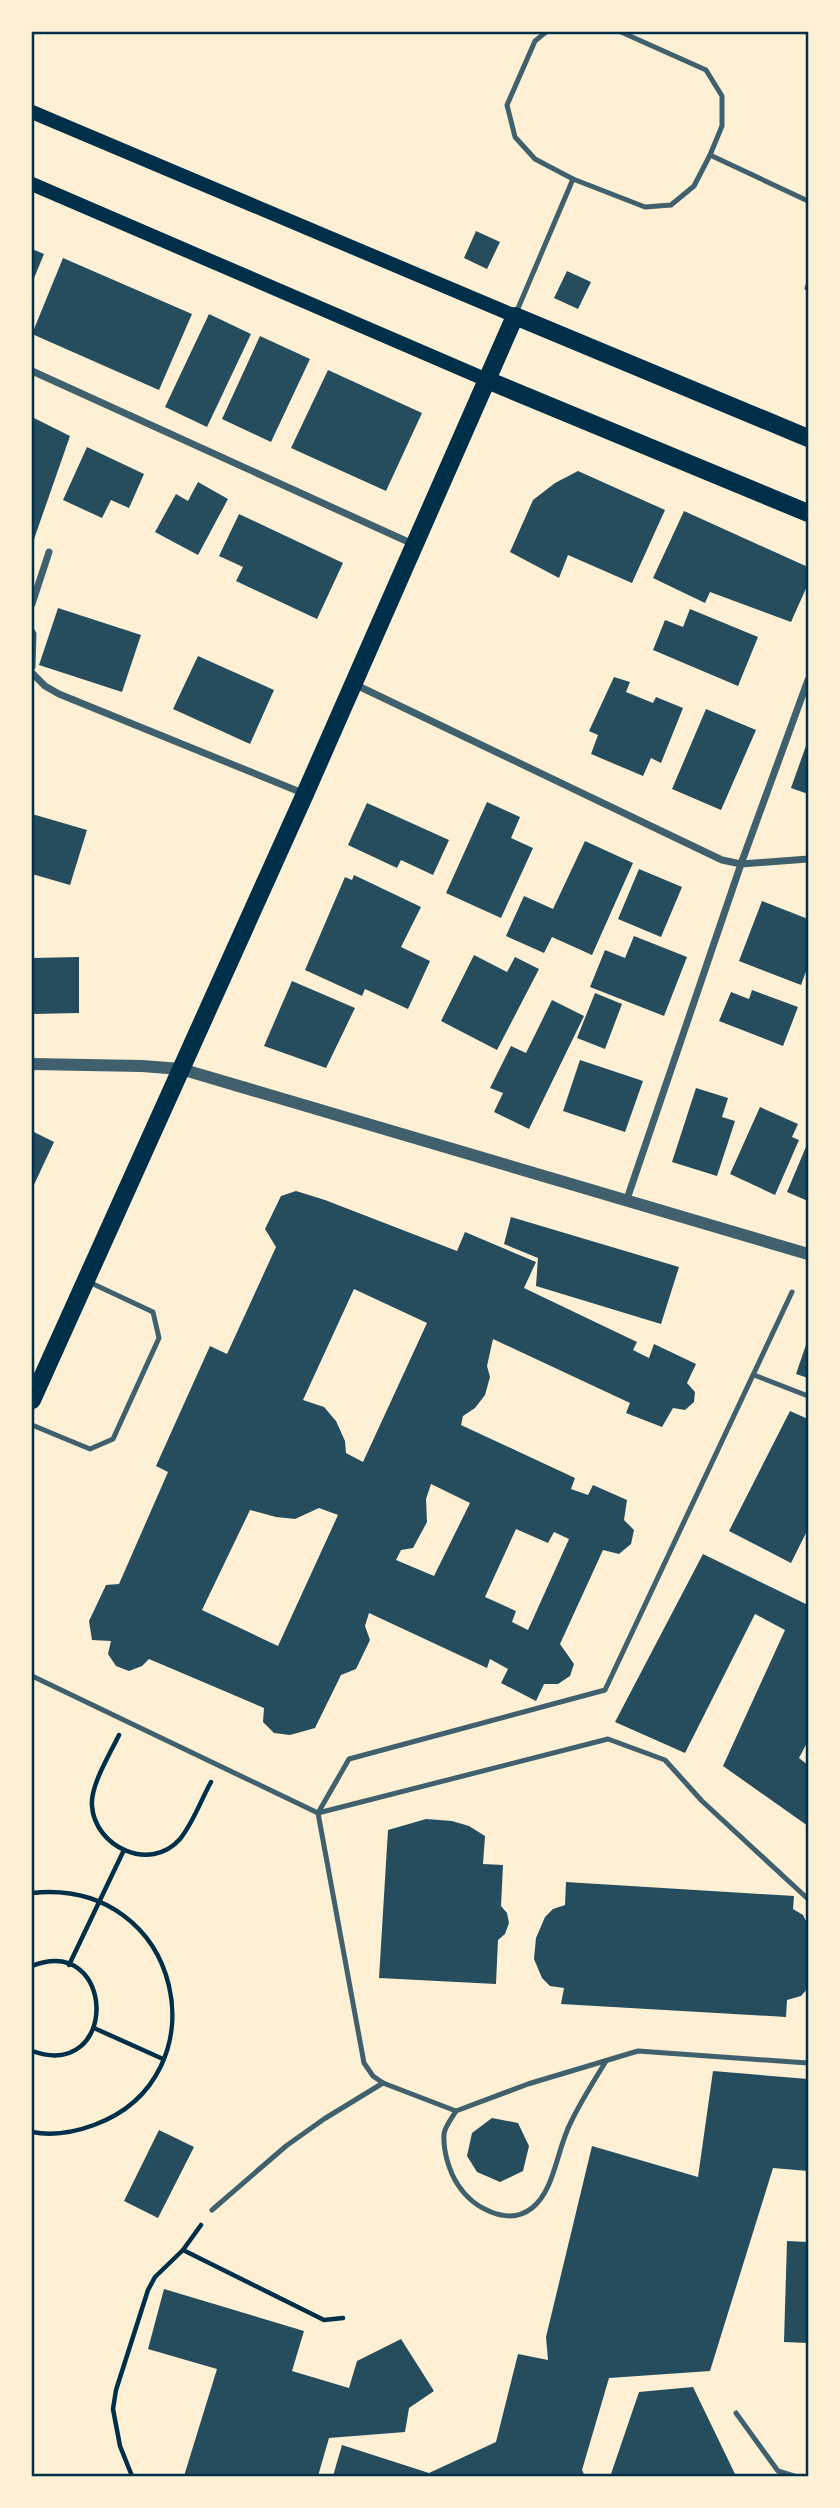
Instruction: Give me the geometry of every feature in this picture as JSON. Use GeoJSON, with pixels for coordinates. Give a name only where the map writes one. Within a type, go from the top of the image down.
{"type":"FeatureCollection","features":[{"type":"Feature","properties":{"kind":"main road"},"geometry":{"type":"LineString","coordinates":[[32,112],[808,438]]}},
{"type":"Feature","properties":{"kind":"main road"},"geometry":{"type":"LineString","coordinates":[[32,184],[487,380],[808,513]]}},
{"type":"Feature","properties":{"kind":"main road"},"geometry":{"type":"LineString","coordinates":[[32,1400],[305,794],[515,316]]}},
{"type":"Feature","properties":{"kind":"street"},"geometry":{"type":"LineString","coordinates":[[32,371],[415,545]]}},
{"type":"Feature","properties":{"kind":"street"},"geometry":{"type":"LineString","coordinates":[[32,604],[50,552]]}},
{"type":"Feature","properties":{"kind":"street"},"geometry":{"type":"LineString","coordinates":[[32,632],[32,667]]}},
{"type":"Feature","properties":{"kind":"street"},"geometry":{"type":"LineString","coordinates":[[32,673],[45,686],[59,694],[305,794]]}},
{"type":"Feature","properties":{"kind":"street"},"geometry":{"type":"LineString","coordinates":[[627,1199],[741,864],[808,680]]}},
{"type":"Feature","properties":{"kind":"street"},"geometry":{"type":"LineString","coordinates":[[354,684],[722,860],[741,864],[808,859]]}},
{"type":"Feature","properties":{"kind":"street"},"geometry":{"type":"LineString","coordinates":[[32,1064],[181,1069],[808,1254]]}},
{"type":"Feature","properties":{"kind":"lane"},"geometry":{"type":"LineString","coordinates":[[546,32],[535,41],[507,105],[515,137],[535,159],[573,180],[645,207],[671,205],[694,186],[710,155],[722,127],[722,96],[706,70],[621,32]]}},
{"type":"Feature","properties":{"kind":"lane"},"geometry":{"type":"LineString","coordinates":[[644,41],[649,32]]}},
{"type":"Feature","properties":{"kind":"lane"},"geometry":{"type":"LineString","coordinates":[[710,155],[808,201]]}},
{"type":"Feature","properties":{"kind":"lane"},"geometry":{"type":"LineString","coordinates":[[515,316],[573,180]]}},
{"type":"Feature","properties":{"kind":"lane"},"geometry":{"type":"LineString","coordinates":[[32,1425],[90,1448],[113,1439],[159,1338],[153,1312],[86,1280]]}},
{"type":"Feature","properties":{"kind":"lane"},"geometry":{"type":"LineString","coordinates":[[456,2111],[383,2083],[373,2076],[364,2063],[318,1813],[349,1759],[605,1690],[792,1292]]}},
{"type":"Feature","properties":{"kind":"lane"},"geometry":{"type":"LineString","coordinates":[[754,1375],[808,1396]]}},
{"type":"Feature","properties":{"kind":"lane"},"geometry":{"type":"LineString","coordinates":[[32,1676],[318,1813],[608,1739],[665,1760],[702,1801],[808,1899]]}},
{"type":"Feature","properties":{"kind":"lane"},"geometry":{"type":"LineString","coordinates":[[606,2061],[571,2122],[559,2149],[545,2194],[530,2210],[513,2216],[497,2215],[480,2207],[459,2186],[445,2155],[444,2131],[456,2111],[528,2084],[638,2051],[808,2063]]}},
{"type":"Feature","properties":{"kind":"lane"},"geometry":{"type":"LineString","coordinates":[[212,2210],[286,2146],[383,2083]]}},
{"type":"Feature","properties":{"kind":"lane"},"geometry":{"type":"LineString","coordinates":[[736,2413],[778,2471],[794,2476]]}},
{"type":"Feature","properties":{"kind":"path"},"geometry":{"type":"LineString","coordinates":[[126,1721],[99,1777],[91,1803],[95,1822],[105,1838],[123,1852],[144,1855],[164,1850],[179,1840],[219,1765]]}},
{"type":"Feature","properties":{"kind":"path"},"geometry":{"type":"LineString","coordinates":[[69,1965],[123,1852]]}},
{"type":"Feature","properties":{"kind":"path"},"geometry":{"type":"LineString","coordinates":[[32,1893],[55,1891],[100,1901],[139,1928],[164,1967],[172,2013],[170,2037],[163,2059],[152,2079],[122,2111],[81,2130],[59,2133],[32,2132]]}},
{"type":"Feature","properties":{"kind":"path"},"geometry":{"type":"LineString","coordinates":[[32,1966],[55,1961],[82,1973],[92,1984],[97,1998],[98,2014],[94,2028],[85,2041],[73,2050],[58,2055],[43,2055],[32,2051]]}},
{"type":"Feature","properties":{"kind":"path"},"geometry":{"type":"LineString","coordinates":[[94,2028],[163,2059]]}},
{"type":"Feature","properties":{"kind":"path"},"geometry":{"type":"LineString","coordinates":[[132,2476],[120,2446],[113,2409],[116,2390],[148,2290],[155,2277],[183,2250],[212,2210]]}},
{"type":"Feature","properties":{"kind":"path"},"geometry":{"type":"LineString","coordinates":[[183,2250],[324,2320],[343,2318]]}},
{"type":"Feature","properties":{"kind":"building"},"geometry":{"type":"Polygon","coordinates":[[[476,231],[500,242],[487,269],[464,258],[476,231]]]}},
{"type":"Feature","properties":{"kind":"building"},"geometry":{"type":"Polygon","coordinates":[[[32,249],[44,254],[32,283],[32,249]]]}},
{"type":"Feature","properties":{"kind":"building"},"geometry":{"type":"Polygon","coordinates":[[[63,258],[192,314],[159,390],[32,334],[63,258]]]}},
{"type":"Feature","properties":{"kind":"building"},"geometry":{"type":"Polygon","coordinates":[[[567,271],[591,282],[578,309],[554,298],[567,271]]]}},
{"type":"Feature","properties":{"kind":"building"},"geometry":{"type":"Polygon","coordinates":[[[209,314],[251,334],[207,427],[165,407],[209,314]]]}},
{"type":"Feature","properties":{"kind":"building"},"geometry":{"type":"Polygon","coordinates":[[[260,336],[310,359],[271,442],[222,419],[260,336]]]}},
{"type":"Feature","properties":{"kind":"building"},"geometry":{"type":"Polygon","coordinates":[[[328,370],[422,413],[386,491],[291,448],[328,370]]]}},
{"type":"Feature","properties":{"kind":"building"},"geometry":{"type":"Polygon","coordinates":[[[32,417],[70,436],[32,545],[32,417]]]}},
{"type":"Feature","properties":{"kind":"building"},"geometry":{"type":"Polygon","coordinates":[[[87,447],[144,474],[129,508],[111,500],[102,518],[63,500],[87,447]]]}},
{"type":"Feature","properties":{"kind":"building"},"geometry":{"type":"Polygon","coordinates":[[[578,471],[665,510],[632,583],[568,555],[559,578],[510,552],[533,500],[555,483],[578,471]]]}},
{"type":"Feature","properties":{"kind":"building"},"geometry":{"type":"Polygon","coordinates":[[[198,482],[228,499],[198,555],[155,532],[176,494],[188,501],[198,482]]]}},
{"type":"Feature","properties":{"kind":"building"},"geometry":{"type":"Polygon","coordinates":[[[684,511],[808,567],[808,584],[791,622],[710,592],[705,603],[653,578],[684,511]]]}},
{"type":"Feature","properties":{"kind":"building"},"geometry":{"type":"Polygon","coordinates":[[[239,514],[343,563],[317,619],[236,581],[243,567],[219,556],[239,514]]]}},
{"type":"Feature","properties":{"kind":"building"},"geometry":{"type":"Polygon","coordinates":[[[58,608],[141,635],[122,692],[39,665],[58,608]]]}},
{"type":"Feature","properties":{"kind":"building"},"geometry":{"type":"Polygon","coordinates":[[[690,609],[758,637],[738,686],[653,650],[665,620],[683,627],[690,609]]]}},
{"type":"Feature","properties":{"kind":"building"},"geometry":{"type":"Polygon","coordinates":[[[198,656],[274,690],[250,744],[173,709],[198,656]]]}},
{"type":"Feature","properties":{"kind":"building"},"geometry":{"type":"Polygon","coordinates":[[[614,677],[630,682],[626,692],[653,703],[656,697],[683,708],[661,763],[651,758],[643,776],[591,754],[598,735],[589,731],[614,677]]]}},
{"type":"Feature","properties":{"kind":"building"},"geometry":{"type":"Polygon","coordinates":[[[706,709],[756,730],[721,810],[672,789],[706,709]]]}},
{"type":"Feature","properties":{"kind":"building"},"geometry":{"type":"Polygon","coordinates":[[[808,740],[808,794],[791,788],[808,740]]]}},
{"type":"Feature","properties":{"kind":"building"},"geometry":{"type":"Polygon","coordinates":[[[487,802],[520,817],[511,838],[533,848],[501,918],[446,893],[487,802]]]}},
{"type":"Feature","properties":{"kind":"building"},"geometry":{"type":"Polygon","coordinates":[[[367,803],[449,840],[433,875],[401,860],[397,868],[348,845],[367,803]]]}},
{"type":"Feature","properties":{"kind":"building"},"geometry":{"type":"Polygon","coordinates":[[[32,814],[87,830],[70,885],[32,874],[32,814]]]}},
{"type":"Feature","properties":{"kind":"building"},"geometry":{"type":"Polygon","coordinates":[[[585,841],[633,863],[592,955],[552,937],[544,953],[506,936],[524,896],[553,909],[585,841]]]}},
{"type":"Feature","properties":{"kind":"building"},"geometry":{"type":"Polygon","coordinates":[[[639,869],[682,887],[661,937],[618,919],[639,869]]]}},
{"type":"Feature","properties":{"kind":"building"},"geometry":{"type":"Polygon","coordinates":[[[354,875],[421,907],[401,947],[430,961],[408,1009],[365,989],[362,996],[305,970],[345,877],[352,880],[354,875]]]}},
{"type":"Feature","properties":{"kind":"building"},"geometry":{"type":"Polygon","coordinates":[[[762,901],[808,919],[808,966],[801,985],[739,961],[762,901]]]}},
{"type":"Feature","properties":{"kind":"building"},"geometry":{"type":"Polygon","coordinates":[[[634,936],[687,957],[664,1016],[590,987],[605,950],[625,958],[634,936]]]}},
{"type":"Feature","properties":{"kind":"building"},"geometry":{"type":"Polygon","coordinates":[[[474,955],[507,972],[515,957],[539,969],[497,1050],[441,1021],[474,955]]]}},
{"type":"Feature","properties":{"kind":"building"},"geometry":{"type":"Polygon","coordinates":[[[79,957],[79,1013],[32,1014],[32,958],[79,957]]]}},
{"type":"Feature","properties":{"kind":"building"},"geometry":{"type":"Polygon","coordinates":[[[292,981],[355,1008],[326,1068],[264,1046],[292,981]]]}},
{"type":"Feature","properties":{"kind":"building"},"geometry":{"type":"Polygon","coordinates":[[[752,990],[798,1007],[783,1046],[719,1021],[731,992],[749,999],[752,990]]]}},
{"type":"Feature","properties":{"kind":"building"},"geometry":{"type":"Polygon","coordinates":[[[595,993],[622,1004],[605,1049],[577,1038],[595,993]]]}},
{"type":"Feature","properties":{"kind":"building"},"geometry":{"type":"Polygon","coordinates":[[[552,1000],[584,1016],[529,1129],[494,1112],[503,1093],[490,1088],[511,1046],[526,1053],[552,1000]]]}},
{"type":"Feature","properties":{"kind":"building"},"geometry":{"type":"Polygon","coordinates":[[[580,1060],[643,1081],[625,1132],[563,1111],[580,1060]]]}},
{"type":"Feature","properties":{"kind":"building"},"geometry":{"type":"Polygon","coordinates":[[[696,1088],[728,1098],[722,1117],[735,1121],[717,1176],[672,1162],[696,1088]]]}},
{"type":"Feature","properties":{"kind":"building"},"geometry":{"type":"Polygon","coordinates":[[[760,1107],[798,1124],[792,1137],[799,1140],[775,1195],[730,1174],[760,1107]]]}},
{"type":"Feature","properties":{"kind":"building"},"geometry":{"type":"Polygon","coordinates":[[[32,1131],[54,1142],[32,1189],[32,1131]]]}},
{"type":"Feature","properties":{"kind":"building"},"geometry":{"type":"Polygon","coordinates":[[[808,1142],[808,1201],[787,1192],[808,1142]]]}},
{"type":"Feature","properties":{"kind":"building"},"geometry":{"type":"Polygon","coordinates":[[[296,1191],[325,1200],[457,1251],[465,1232],[536,1262],[524,1288],[637,1342],[633,1350],[649,1358],[654,1344],[696,1364],[687,1383],[695,1392],[694,1402],[685,1410],[673,1408],[662,1427],[626,1413],[630,1403],[493,1339],[487,1366],[490,1377],[485,1395],[475,1408],[463,1416],[461,1425],[575,1478],[571,1489],[588,1495],[593,1485],[627,1500],[624,1520],[634,1530],[631,1544],[619,1554],[603,1550],[560,1644],[574,1664],[570,1676],[558,1684],[544,1684],[536,1701],[501,1683],[508,1669],[490,1659],[487,1668],[369,1613],[365,1626],[370,1640],[356,1669],[341,1675],[315,1728],[290,1735],[274,1733],[263,1722],[264,1708],[149,1659],[142,1666],[129,1671],[116,1666],[108,1654],[111,1641],[92,1640],[89,1621],[106,1585],[119,1584],[168,1472],[156,1466],[210,1346],[227,1354],[276,1247],[265,1229],[281,1196],[296,1191]],[[354,1289],[303,1400],[324,1407],[336,1421],[345,1441],[346,1453],[363,1462],[427,1323],[354,1289]],[[431,1484],[426,1499],[427,1522],[413,1548],[401,1550],[396,1560],[434,1576],[470,1503],[431,1484]],[[319,1508],[295,1519],[250,1510],[202,1610],[278,1646],[338,1515],[319,1508]],[[516,1529],[485,1597],[516,1611],[512,1622],[528,1630],[569,1539],[554,1532],[548,1543],[516,1529]]]}},
{"type":"Feature","properties":{"kind":"building"},"geometry":{"type":"Polygon","coordinates":[[[511,1217],[679,1267],[661,1324],[536,1286],[538,1258],[504,1244],[511,1217]]]}},
{"type":"Feature","properties":{"kind":"building"},"geometry":{"type":"Polygon","coordinates":[[[808,1339],[808,1378],[796,1374],[808,1339]]]}},
{"type":"Feature","properties":{"kind":"building"},"geometry":{"type":"Polygon","coordinates":[[[790,1411],[808,1419],[808,1529],[791,1563],[729,1531],[790,1411]]]}},
{"type":"Feature","properties":{"kind":"building"},"geometry":{"type":"Polygon","coordinates":[[[703,1554],[808,1605],[808,1741],[799,1758],[808,1765],[808,1826],[723,1766],[785,1630],[755,1614],[685,1753],[615,1722],[703,1554]]]}},
{"type":"Feature","properties":{"kind":"building"},"geometry":{"type":"Polygon","coordinates":[[[426,1819],[452,1821],[469,1826],[485,1836],[483,1864],[503,1865],[501,1906],[507,1913],[509,1923],[505,1934],[498,1940],[496,1984],[379,1978],[388,1830],[426,1819]]]}},
{"type":"Feature","properties":{"kind":"building"},"geometry":{"type":"Polygon","coordinates":[[[566,1882],[794,1896],[793,1909],[803,1915],[808,1925],[808,1988],[801,1996],[787,2000],[786,2017],[561,2004],[564,1988],[550,1986],[542,1978],[534,1959],[536,1938],[545,1917],[553,1909],[565,1905],[566,1882]]]}},
{"type":"Feature","properties":{"kind":"building"},"geometry":{"type":"Polygon","coordinates":[[[713,2071],[808,2079],[808,2171],[773,2168],[710,2371],[609,2378],[582,2470],[585,2476],[333,2476],[342,2445],[429,2473],[496,2442],[518,2354],[548,2360],[546,2337],[592,2146],[698,2177],[713,2071]]]}},
{"type":"Feature","properties":{"kind":"building"},"geometry":{"type":"Polygon","coordinates":[[[492,2118],[518,2123],[529,2146],[523,2171],[500,2182],[477,2172],[467,2156],[472,2133],[492,2118]]]}},
{"type":"Feature","properties":{"kind":"building"},"geometry":{"type":"Polygon","coordinates":[[[159,2130],[194,2147],[158,2218],[124,2201],[159,2130]]]}},
{"type":"Feature","properties":{"kind":"building"},"geometry":{"type":"Polygon","coordinates":[[[787,2241],[808,2242],[808,2343],[784,2342],[787,2241]]]}},
{"type":"Feature","properties":{"kind":"building"},"geometry":{"type":"Polygon","coordinates":[[[164,2289],[304,2331],[292,2371],[349,2388],[357,2361],[401,2339],[434,2391],[409,2408],[405,2432],[329,2438],[318,2476],[184,2476],[217,2369],[148,2349],[164,2289]]]}},
{"type":"Feature","properties":{"kind":"building"},"geometry":{"type":"Polygon","coordinates":[[[693,2387],[736,2476],[612,2476],[639,2392],[693,2387]]]}}]}
